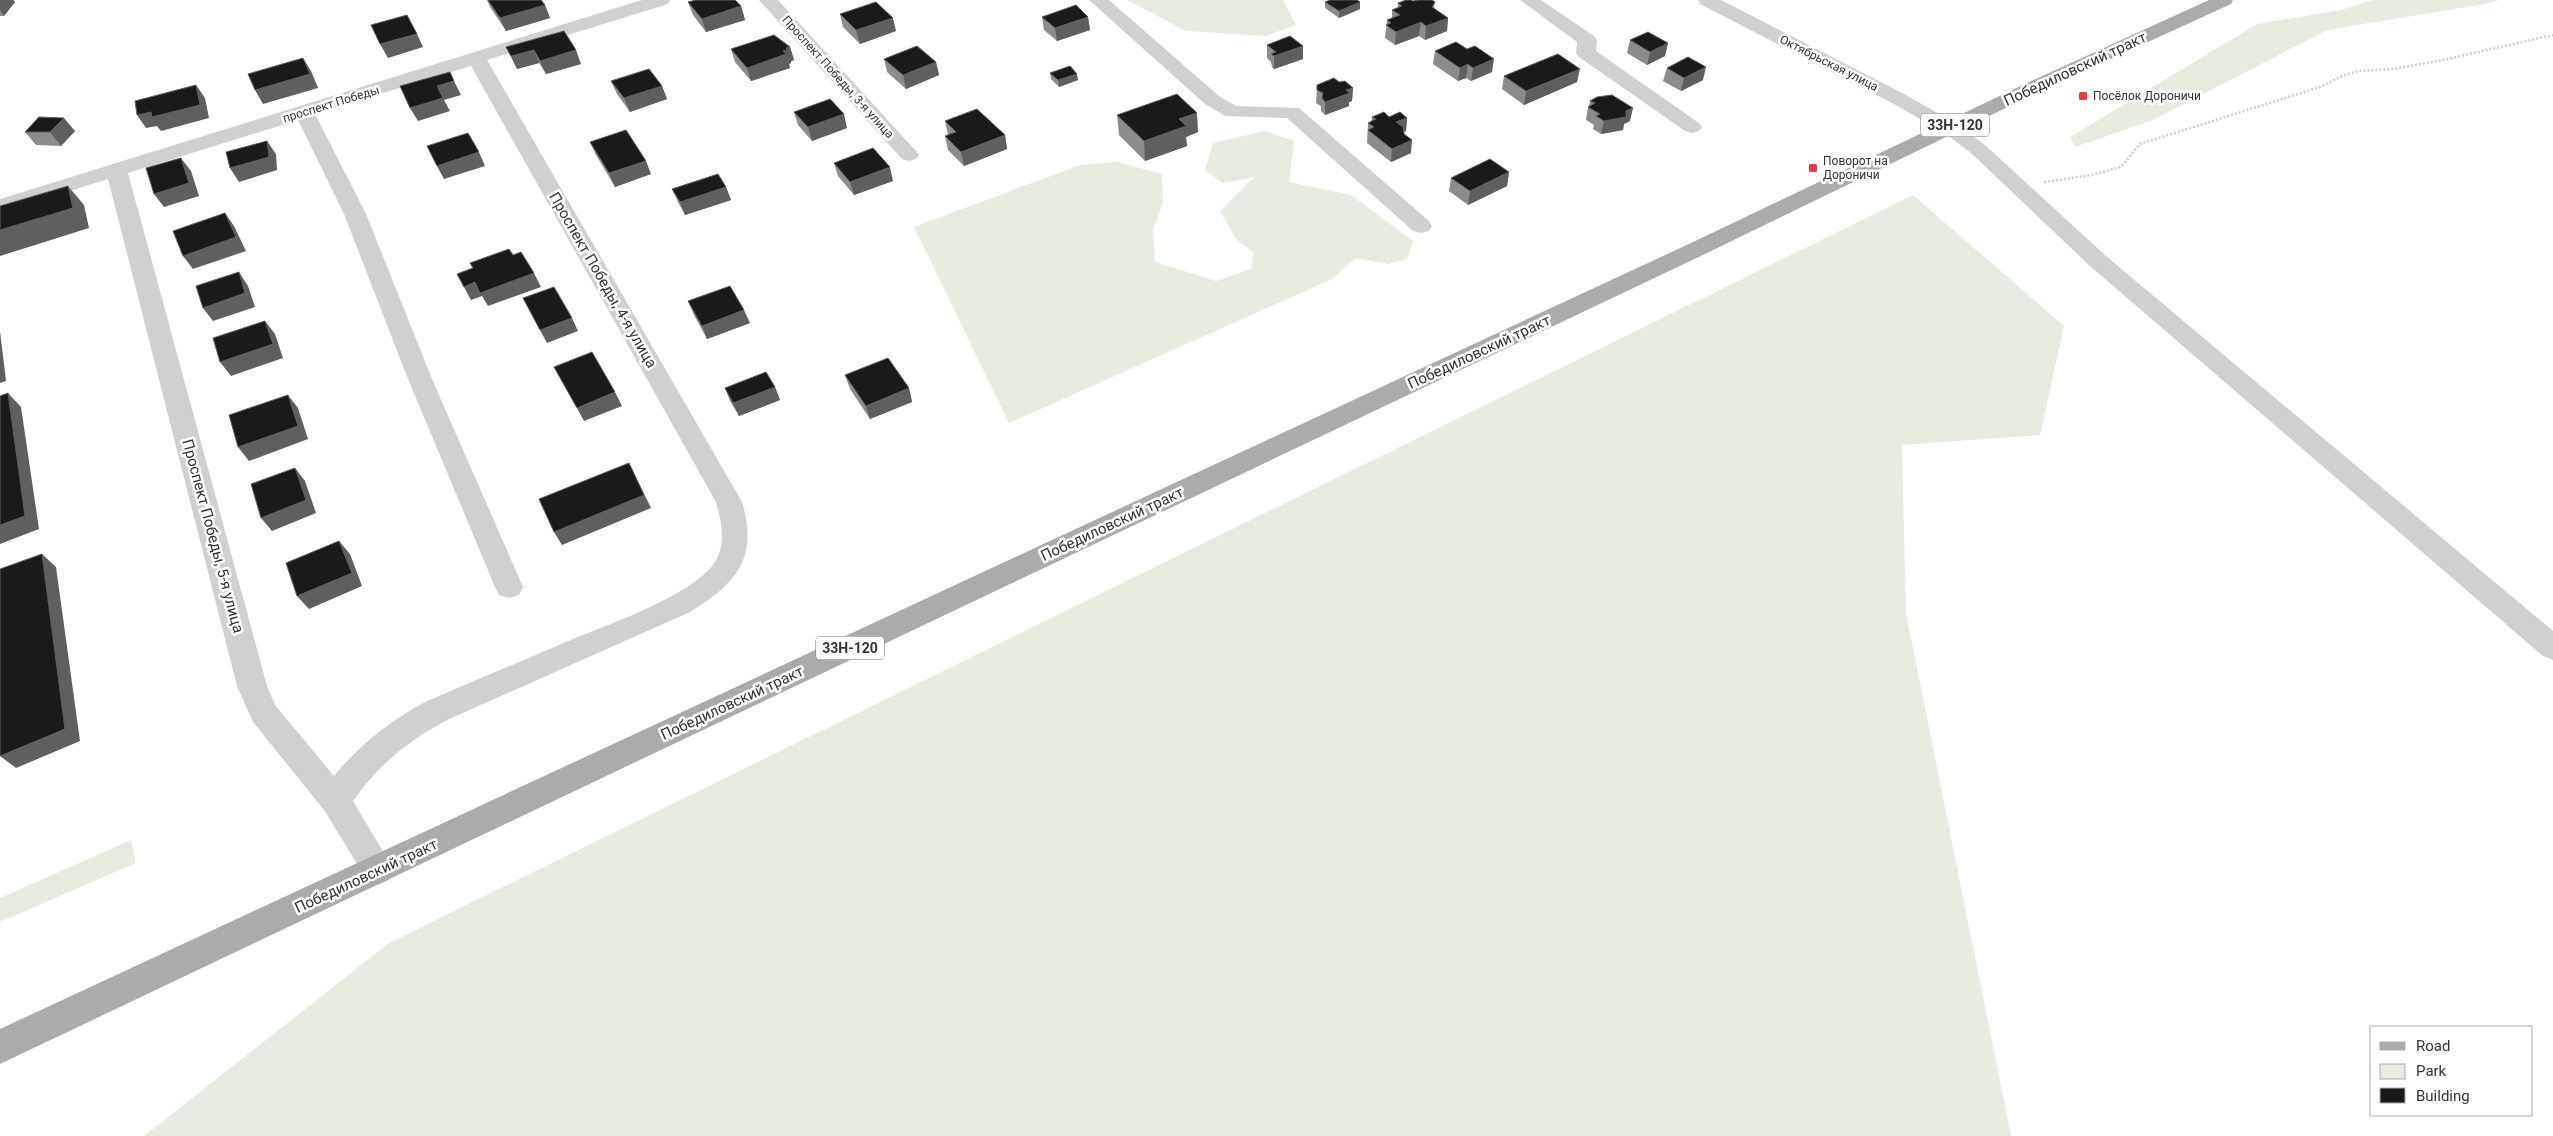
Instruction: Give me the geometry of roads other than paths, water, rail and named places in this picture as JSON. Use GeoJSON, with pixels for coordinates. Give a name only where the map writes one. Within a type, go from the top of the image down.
{"type":"FeatureCollection","features":[{"type":"Feature","properties":{"kind":"main road","name":"Победиловский тракт"},"geometry":{"type":"LineString","coordinates":[[0,1047],[2224,0]]}},
{"type":"Feature","properties":{"kind":"street","name":"проспект Победы"},"geometry":{"type":"LineString","coordinates":[[0,206],[662,0]]}},
{"type":"Feature","properties":{"kind":"street","name":"Проспект Победы, 3-я улица"},"geometry":{"type":"LineString","coordinates":[[768,0],[909,155]]}},
{"type":"Feature","properties":{"kind":"street"},"geometry":{"type":"LineString","coordinates":[[1098,0],[1212,100],[1232,112],[1292,112],[1421,226]]}},
{"type":"Feature","properties":{"kind":"street"},"geometry":{"type":"LineString","coordinates":[[1529,0],[1587,40],[1586,53],[1692,127]]}},
{"type":"Feature","properties":{"kind":"street","name":"Октябрьская улица"},"geometry":{"type":"LineString","coordinates":[[1707,0],[1950,128],[1978,149],[2106,267],[2553,648]]}},
{"type":"Feature","properties":{"kind":"street","name":"Проспект Победы, 4-я улица"},"geometry":{"type":"LineString","coordinates":[[335,800],[375,749],[399,730],[436,711],[666,611],[708,586],[726,569],[734,552],[734,519],[730,502],[476,58]]}},
{"type":"Feature","properties":{"kind":"street"},"geometry":{"type":"LineString","coordinates":[[304,112],[355,214],[420,379],[508,588]]}},
{"type":"Feature","properties":{"kind":"street","name":"Проспект Победы, 5-я улица"},"geometry":{"type":"LineString","coordinates":[[116,169],[252,686],[264,713],[335,800],[378,870]]}},
{"type":"Feature","properties":{"kind":"place","name":"Посёлок Дороничи"},"geometry":{"type":"Point","coordinates":[2083,96]}},
{"type":"Feature","properties":{"kind":"place","name":"Поворот на Дороничи"},"geometry":{"type":"Point","coordinates":[1813,168]}}]}
